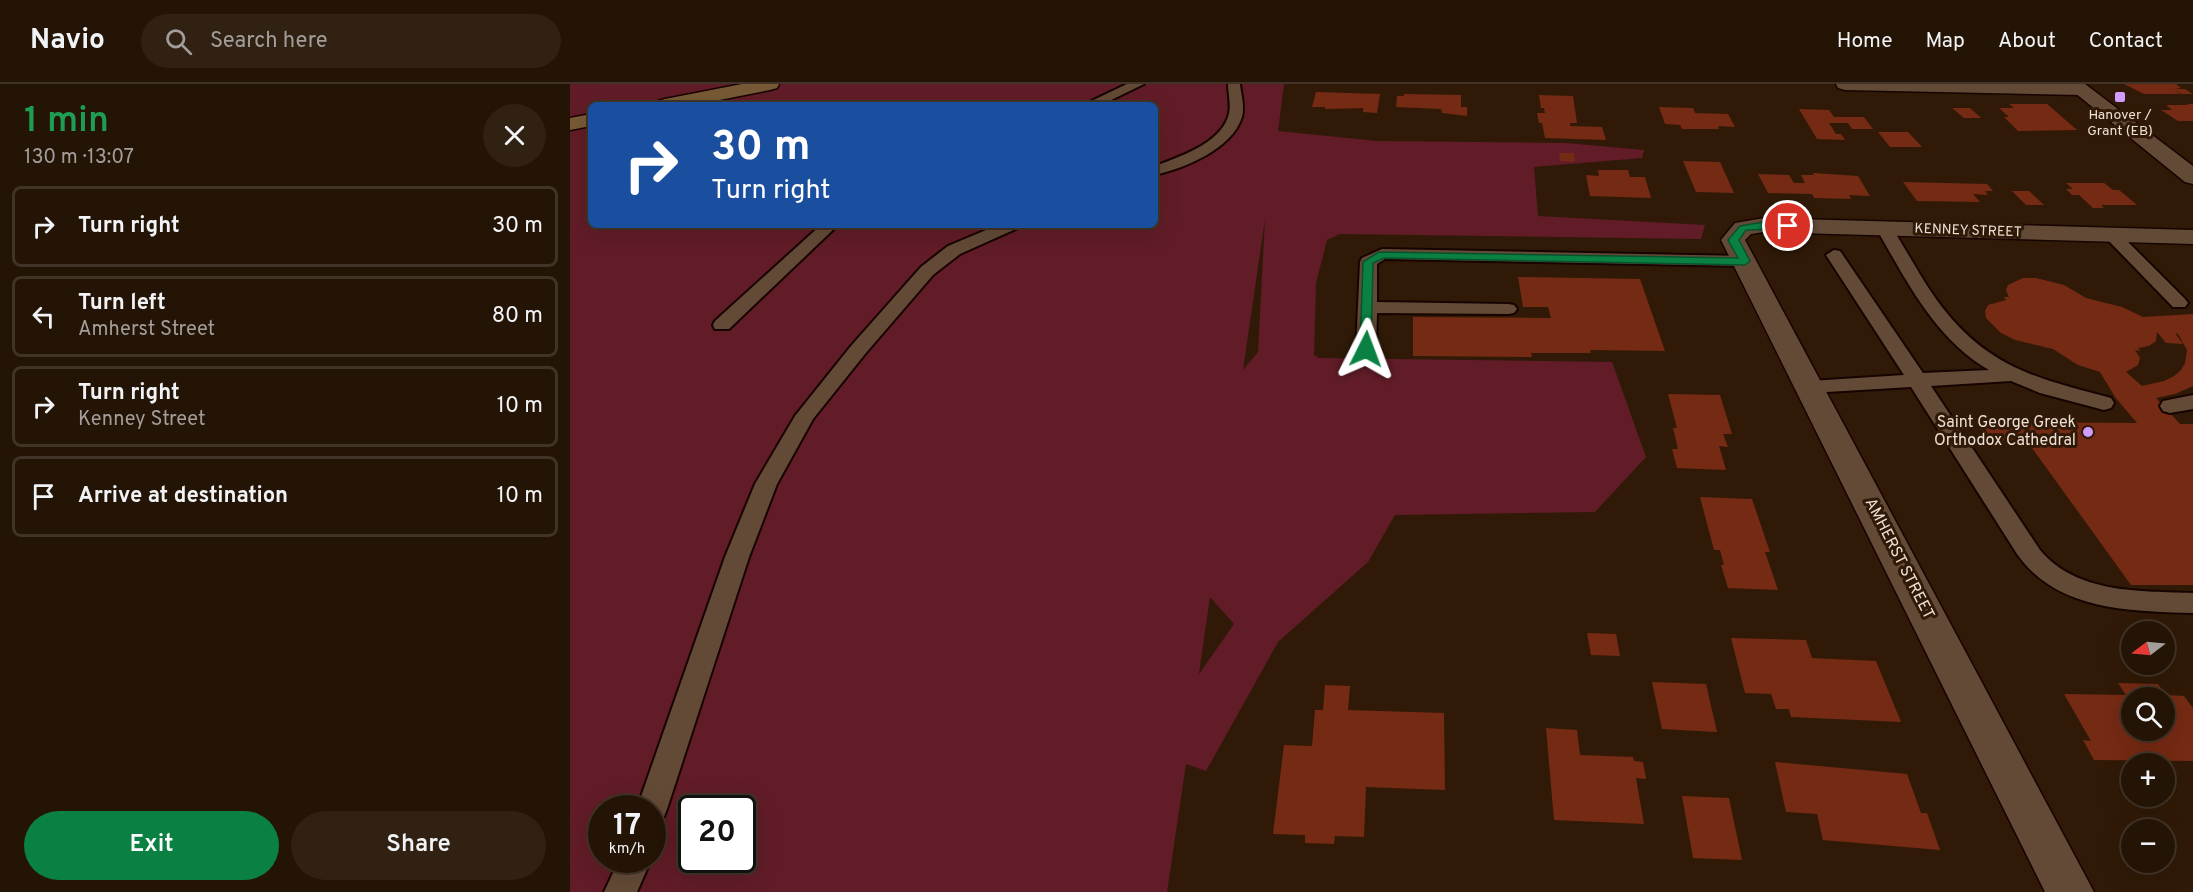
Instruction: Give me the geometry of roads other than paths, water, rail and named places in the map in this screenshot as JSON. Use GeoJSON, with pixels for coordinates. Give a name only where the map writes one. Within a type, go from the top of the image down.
{"type":"FeatureCollection","features":[{"type":"Feature","properties":{"kind":"main road"},"geometry":{"type":"LineString","coordinates":[[680,102],[770,84]]}},
{"type":"Feature","properties":{"kind":"main road"},"geometry":{"type":"LineString","coordinates":[[570,124],[588,121]]}},
{"type":"Feature","properties":{"kind":"street"},"geometry":{"type":"LineString","coordinates":[[1845,84],[2076,87],[2193,177]]}},
{"type":"Feature","properties":{"kind":"street","name":"KENNEY STREET"},"geometry":{"type":"LineString","coordinates":[[1744,245],[1764,225],[2193,237]]}},
{"type":"Feature","properties":{"kind":"street","name":"AMHERST STREET"},"geometry":{"type":"LineString","coordinates":[[1744,245],[1810,387],[2070,892]]}},
{"type":"Feature","properties":{"kind":"lane"},"geometry":{"type":"LineString","coordinates":[[1097,102],[1138,84]]}},
{"type":"Feature","properties":{"kind":"lane"},"geometry":{"type":"LineString","coordinates":[[1158,170],[1203,151],[1221,137],[1235,117],[1234,84]]}},
{"type":"Feature","properties":{"kind":"lane"},"geometry":{"type":"LineString","coordinates":[[722,325],[827,228]]}},
{"type":"Feature","properties":{"kind":"lane"},"geometry":{"type":"LineString","coordinates":[[657,795],[766,484],[805,416],[858,350],[927,271],[954,250],[1005,228]]}},
{"type":"Feature","properties":{"kind":"lane"},"geometry":{"type":"LineString","coordinates":[[1884,228],[1931,304],[1963,342],[1988,361],[2046,388],[2104,403]]}},
{"type":"Feature","properties":{"kind":"lane"},"geometry":{"type":"LineString","coordinates":[[2112,235],[2179,303]]}},
{"type":"Feature","properties":{"kind":"lane"},"geometry":{"type":"LineString","coordinates":[[1366,349],[1368,262],[1382,255],[1744,245]]}},
{"type":"Feature","properties":{"kind":"lane"},"geometry":{"type":"LineString","coordinates":[[1834,255],[2025,548],[2042,568],[2068,586],[2093,594],[2120,600],[2193,603]]}},
{"type":"Feature","properties":{"kind":"lane"},"geometry":{"type":"LineString","coordinates":[[1368,307],[1508,309]]}},
{"type":"Feature","properties":{"kind":"lane"},"geometry":{"type":"LineString","coordinates":[[1810,387],[2016,375]]}},
{"type":"Feature","properties":{"kind":"lane"},"geometry":{"type":"LineString","coordinates":[[2170,406],[2193,402]]}},
{"type":"Feature","properties":{"kind":"lane"},"geometry":{"type":"LineString","coordinates":[[620,892],[629,873]]}},
{"type":"Feature","properties":{"kind":"place","name":"Hanover / Grant (EB)"},"geometry":{"type":"Point","coordinates":[2120,97]}},
{"type":"Feature","properties":{"kind":"place","name":"Saint George Greek Orthodox Cathedral"},"geometry":{"type":"Point","coordinates":[2088,432]}}]}
